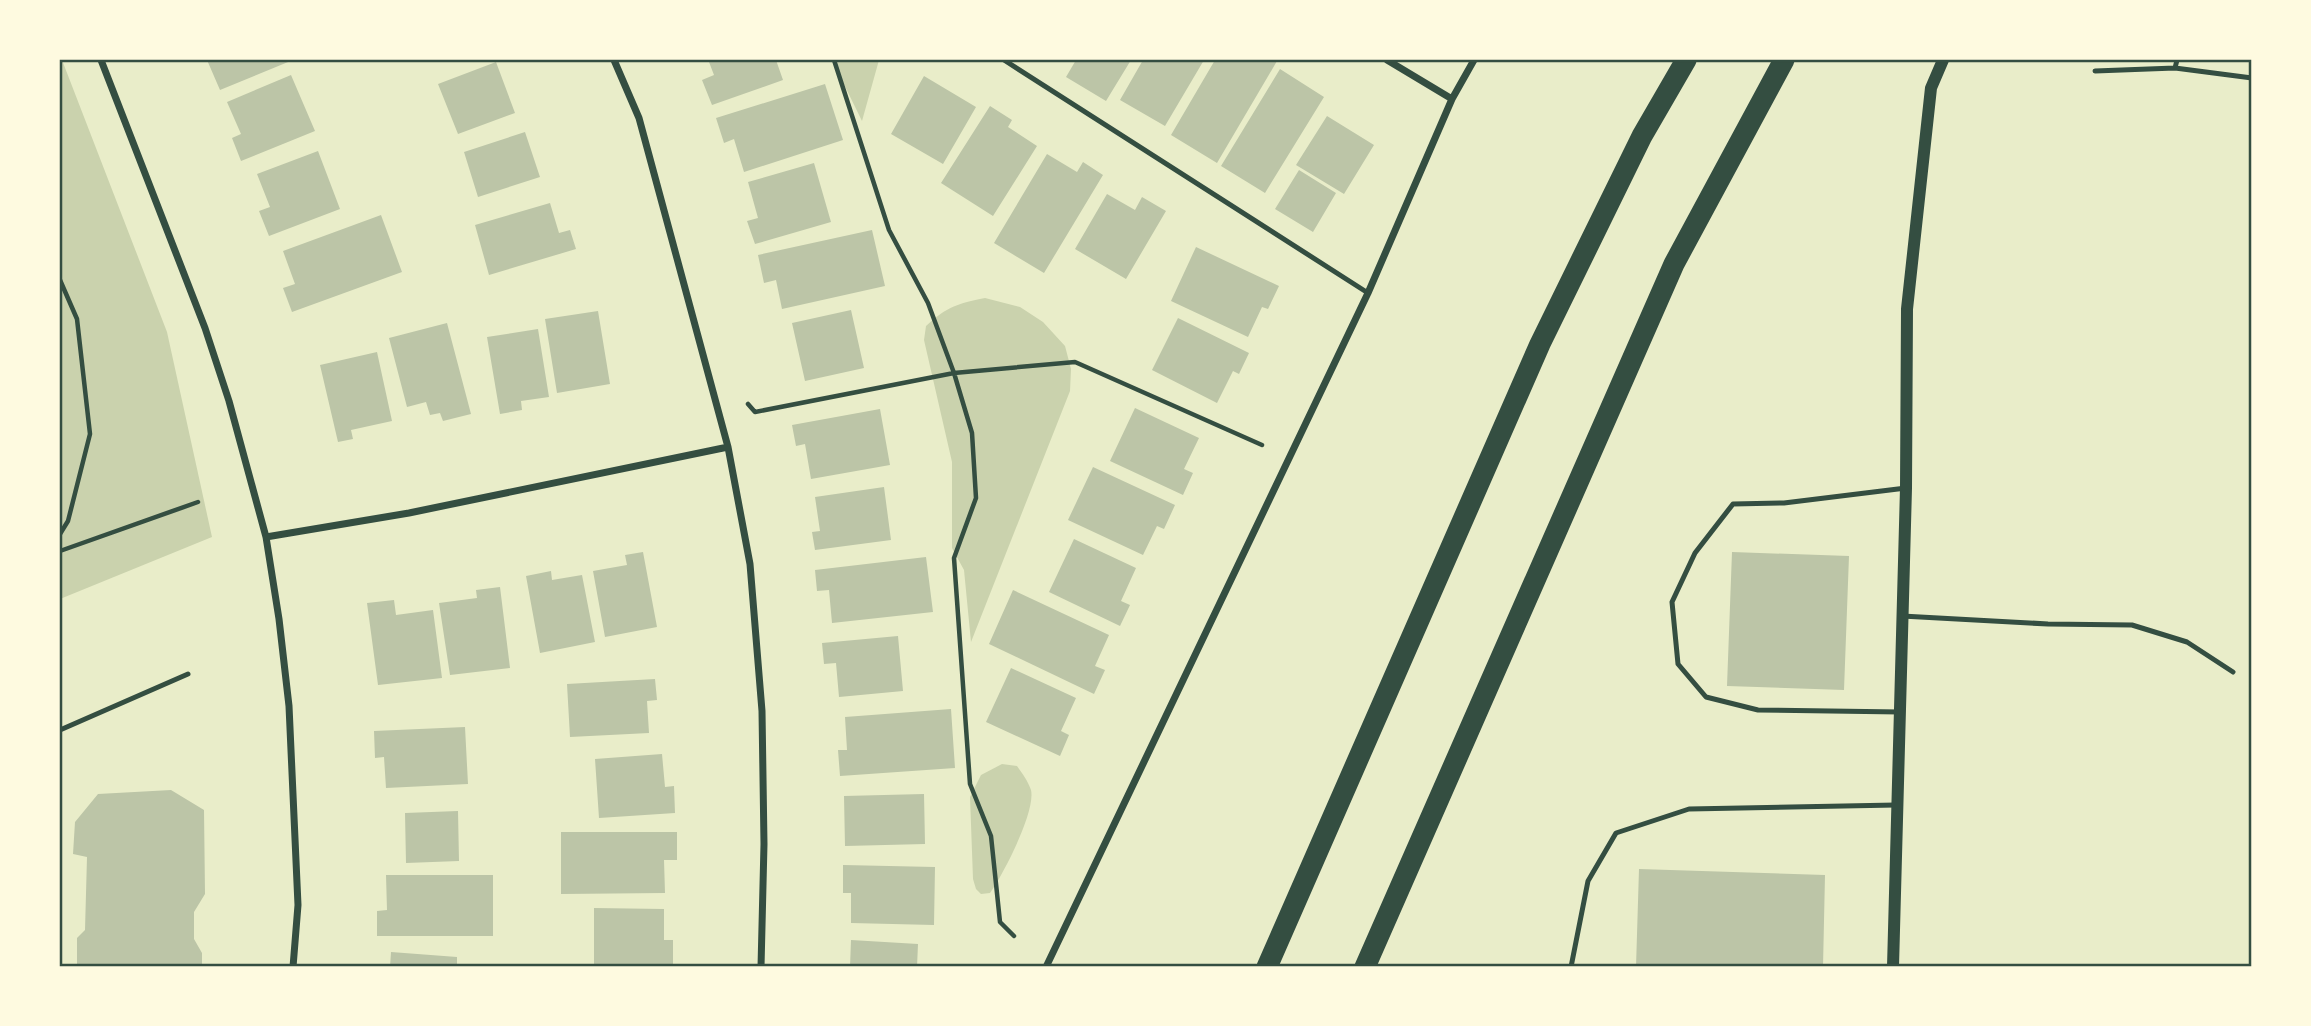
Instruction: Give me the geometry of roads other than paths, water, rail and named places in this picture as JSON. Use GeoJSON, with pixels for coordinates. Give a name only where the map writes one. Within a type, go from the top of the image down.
{"type":"FeatureCollection","features":[{"type":"Feature","properties":{"kind":"highway"},"geometry":{"type":"LineString","coordinates":[[1642,136],[1671,60]]}},
{"type":"Feature","properties":{"kind":"highway"},"geometry":{"type":"LineString","coordinates":[[1267,967],[1540,344],[1642,136],[1686,60]]}},
{"type":"Feature","properties":{"kind":"highway"},"geometry":{"type":"LineString","coordinates":[[1365,967],[1674,264],[1784,60]]}},
{"type":"Feature","properties":{"kind":"street"},"geometry":{"type":"LineString","coordinates":[[101,60],[205,328],[229,401],[266,537],[289,706],[298,905],[293,967]]}},
{"type":"Feature","properties":{"kind":"street"},"geometry":{"type":"LineString","coordinates":[[614,60],[639,118],[728,446],[750,564],[762,711],[764,844],[761,967]]}},
{"type":"Feature","properties":{"kind":"street"},"geometry":{"type":"LineString","coordinates":[[1387,60],[1452,99]]}},
{"type":"Feature","properties":{"kind":"street"},"geometry":{"type":"LineString","coordinates":[[1046,967],[1368,293],[1452,99],[1474,60]]}},
{"type":"Feature","properties":{"kind":"street"},"geometry":{"type":"LineString","coordinates":[[1893,967],[1908,309],[1931,88],[1943,60]]}},
{"type":"Feature","properties":{"kind":"street"},"geometry":{"type":"LineString","coordinates":[[266,537],[409,513],[728,446]]}},
{"type":"Feature","properties":{"kind":"lane"},"geometry":{"type":"LineString","coordinates":[[1004,60],[1368,293]]}},
{"type":"Feature","properties":{"kind":"lane"},"geometry":{"type":"LineString","coordinates":[[2175,68],[2177,60]]}},
{"type":"Feature","properties":{"kind":"lane"},"geometry":{"type":"LineString","coordinates":[[2095,71],[2175,68],[2252,78]]}},
{"type":"Feature","properties":{"kind":"lane"},"geometry":{"type":"LineString","coordinates":[[1900,712],[1758,710],[1706,697],[1678,664],[1672,602],[1695,553],[1733,504],[1784,503],[1906,488]]}},
{"type":"Feature","properties":{"kind":"lane"},"geometry":{"type":"LineString","coordinates":[[1902,616],[2048,624],[2132,625],[2187,642],[2233,672]]}},
{"type":"Feature","properties":{"kind":"lane"},"geometry":{"type":"LineString","coordinates":[[60,730],[188,674]]}},
{"type":"Feature","properties":{"kind":"lane"},"geometry":{"type":"LineString","coordinates":[[1571,967],[1588,881],[1616,833],[1689,809],[1897,805]]}}]}
